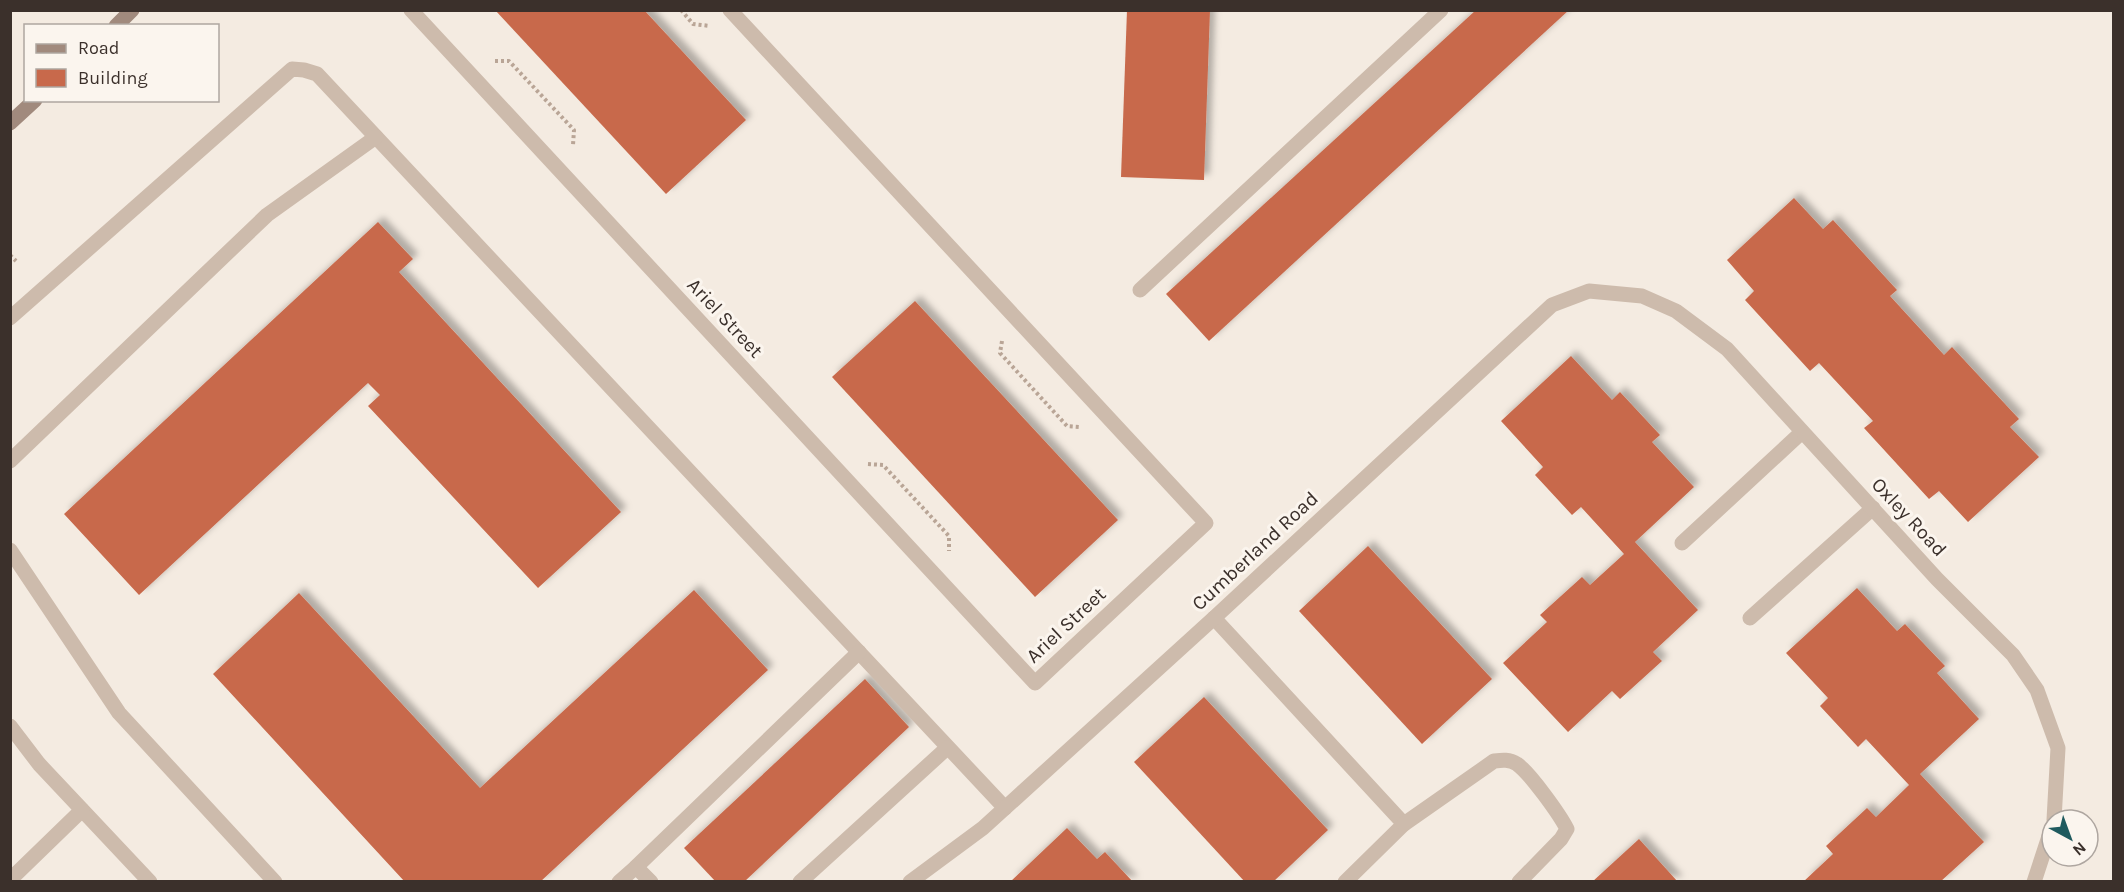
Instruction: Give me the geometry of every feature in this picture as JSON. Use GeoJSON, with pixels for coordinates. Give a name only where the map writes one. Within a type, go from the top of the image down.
{"type":"FeatureCollection","features":[{"type":"Feature","properties":{"kind":"main road"},"geometry":{"type":"LineString","coordinates":[[118,24],[132,10]]}},
{"type":"Feature","properties":{"kind":"main road"},"geometry":{"type":"LineString","coordinates":[[10,123],[33,102]]}},
{"type":"Feature","properties":{"kind":"street","name":"Ariel Street"},"geometry":{"type":"LineString","coordinates":[[411,10],[1035,683],[1206,523],[730,10]]}},
{"type":"Feature","properties":{"kind":"street"},"geometry":{"type":"LineString","coordinates":[[1140,290],[1442,10]]}},
{"type":"Feature","properties":{"kind":"street"},"geometry":{"type":"LineString","coordinates":[[10,318],[292,69],[317,74],[1005,808]]}},
{"type":"Feature","properties":{"kind":"street"},"geometry":{"type":"LineString","coordinates":[[10,461],[267,215],[376,137]]}},
{"type":"Feature","properties":{"kind":"street","name":"Cumberland Road"},"geometry":{"type":"LineString","coordinates":[[910,882],[983,828],[1552,305],[1589,291],[1642,296]]}},
{"type":"Feature","properties":{"kind":"street","name":"Oxley Road"},"geometry":{"type":"LineString","coordinates":[[1642,296],[1676,311],[1727,349],[1937,579],[2013,655],[2037,690],[2058,748],[2055,808]]}},
{"type":"Feature","properties":{"kind":"street"},"geometry":{"type":"LineString","coordinates":[[1682,543],[1802,432]]}},
{"type":"Feature","properties":{"kind":"street"},"geometry":{"type":"LineString","coordinates":[[1750,618],[1873,508]]}},
{"type":"Feature","properties":{"kind":"street"},"geometry":{"type":"LineString","coordinates":[[10,550],[118,713],[275,882]]}},
{"type":"Feature","properties":{"kind":"street"},"geometry":{"type":"LineString","coordinates":[[1214,618],[1404,824]]}},
{"type":"Feature","properties":{"kind":"street"},"geometry":{"type":"LineString","coordinates":[[619,882],[859,652]]}},
{"type":"Feature","properties":{"kind":"street"},"geometry":{"type":"LineString","coordinates":[[10,726],[39,764],[150,882]]}},
{"type":"Feature","properties":{"kind":"street"},"geometry":{"type":"LineString","coordinates":[[800,882],[947,748]]}},
{"type":"Feature","properties":{"kind":"street"},"geometry":{"type":"LineString","coordinates":[[1345,882],[1404,824],[1494,761],[1507,760],[1518,765],[1560,815],[1567,829],[1561,839],[1519,882]]}},
{"type":"Feature","properties":{"kind":"street"},"geometry":{"type":"LineString","coordinates":[[15,876],[82,810]]}},
{"type":"Feature","properties":{"kind":"street"},"geometry":{"type":"LineString","coordinates":[[2034,882],[2040,864]]}},
{"type":"Feature","properties":{"kind":"street"},"geometry":{"type":"LineString","coordinates":[[636,867],[651,882]]}},
{"type":"Feature","properties":{"kind":"path"},"geometry":{"type":"LineString","coordinates":[[10,255],[16,261]]}},
{"type":"Feature","properties":{"kind":"building"},"geometry":{"type":"Polygon","coordinates":[[[495,10],[644,10],[746,120],[666,194],[495,10]]]}},
{"type":"Feature","properties":{"kind":"building"},"geometry":{"type":"Polygon","coordinates":[[[1127,10],[1210,10],[1204,180],[1121,177],[1127,10]]]}},
{"type":"Feature","properties":{"kind":"building"},"geometry":{"type":"Polygon","coordinates":[[[1476,10],[1569,10],[1209,341],[1166,294],[1476,10]]]}},
{"type":"Feature","properties":{"kind":"building"},"geometry":{"type":"Polygon","coordinates":[[[1794,198],[1823,229],[1833,220],[1897,290],[1890,296],[1944,355],[1952,347],[2019,419],[2010,427],[2039,457],[1968,522],[1939,491],[1929,499],[1864,428],[1873,421],[1819,363],[1810,371],[1745,300],[1754,291],[1727,260],[1794,198]]]}},
{"type":"Feature","properties":{"kind":"building"},"geometry":{"type":"Polygon","coordinates":[[[378,222],[413,259],[399,272],[621,512],[538,588],[368,406],[380,395],[368,383],[139,595],[64,514],[378,222]]]}},
{"type":"Feature","properties":{"kind":"building"},"geometry":{"type":"Polygon","coordinates":[[[915,301],[1118,520],[1035,597],[832,377],[915,301]]]}},
{"type":"Feature","properties":{"kind":"building"},"geometry":{"type":"Polygon","coordinates":[[[1571,356],[1612,400],[1620,392],[1660,435],[1652,442],[1694,487],[1635,542],[1698,610],[1653,652],[1662,661],[1620,699],[1612,691],[1568,732],[1503,663],[1547,622],[1540,615],[1582,577],[1590,585],[1624,554],[1581,507],[1572,515],[1535,475],[1543,467],[1501,421],[1571,356]]]}},
{"type":"Feature","properties":{"kind":"building"},"geometry":{"type":"Polygon","coordinates":[[[1368,546],[1492,679],[1422,744],[1299,611],[1368,546]]]}},
{"type":"Feature","properties":{"kind":"building"},"geometry":{"type":"Polygon","coordinates":[[[1857,588],[1897,631],[1905,624],[1945,666],[1937,673],[1979,719],[1920,774],[1984,842],[1940,882],[1803,882],[1833,854],[1826,846],[1867,808],[1876,817],[1909,785],[1866,739],[1858,747],[1820,706],[1828,698],[1786,653],[1857,588]]]}},
{"type":"Feature","properties":{"kind":"building"},"geometry":{"type":"Polygon","coordinates":[[[694,590],[768,670],[540,882],[405,882],[213,674],[299,593],[480,788],[694,590]]]}},
{"type":"Feature","properties":{"kind":"building"},"geometry":{"type":"Polygon","coordinates":[[[865,679],[909,727],[744,882],[716,882],[684,848],[865,679]]]}},
{"type":"Feature","properties":{"kind":"building"},"geometry":{"type":"Polygon","coordinates":[[[1204,697],[1328,830],[1273,882],[1245,882],[1134,762],[1204,697]]]}},
{"type":"Feature","properties":{"kind":"building"},"geometry":{"type":"Polygon","coordinates":[[[1067,828],[1097,859],[1105,852],[1133,882],[1010,882],[1067,828]]]}},
{"type":"Feature","properties":{"kind":"building"},"geometry":{"type":"Polygon","coordinates":[[[1639,839],[1678,882],[1592,882],[1639,839]]]}}]}
